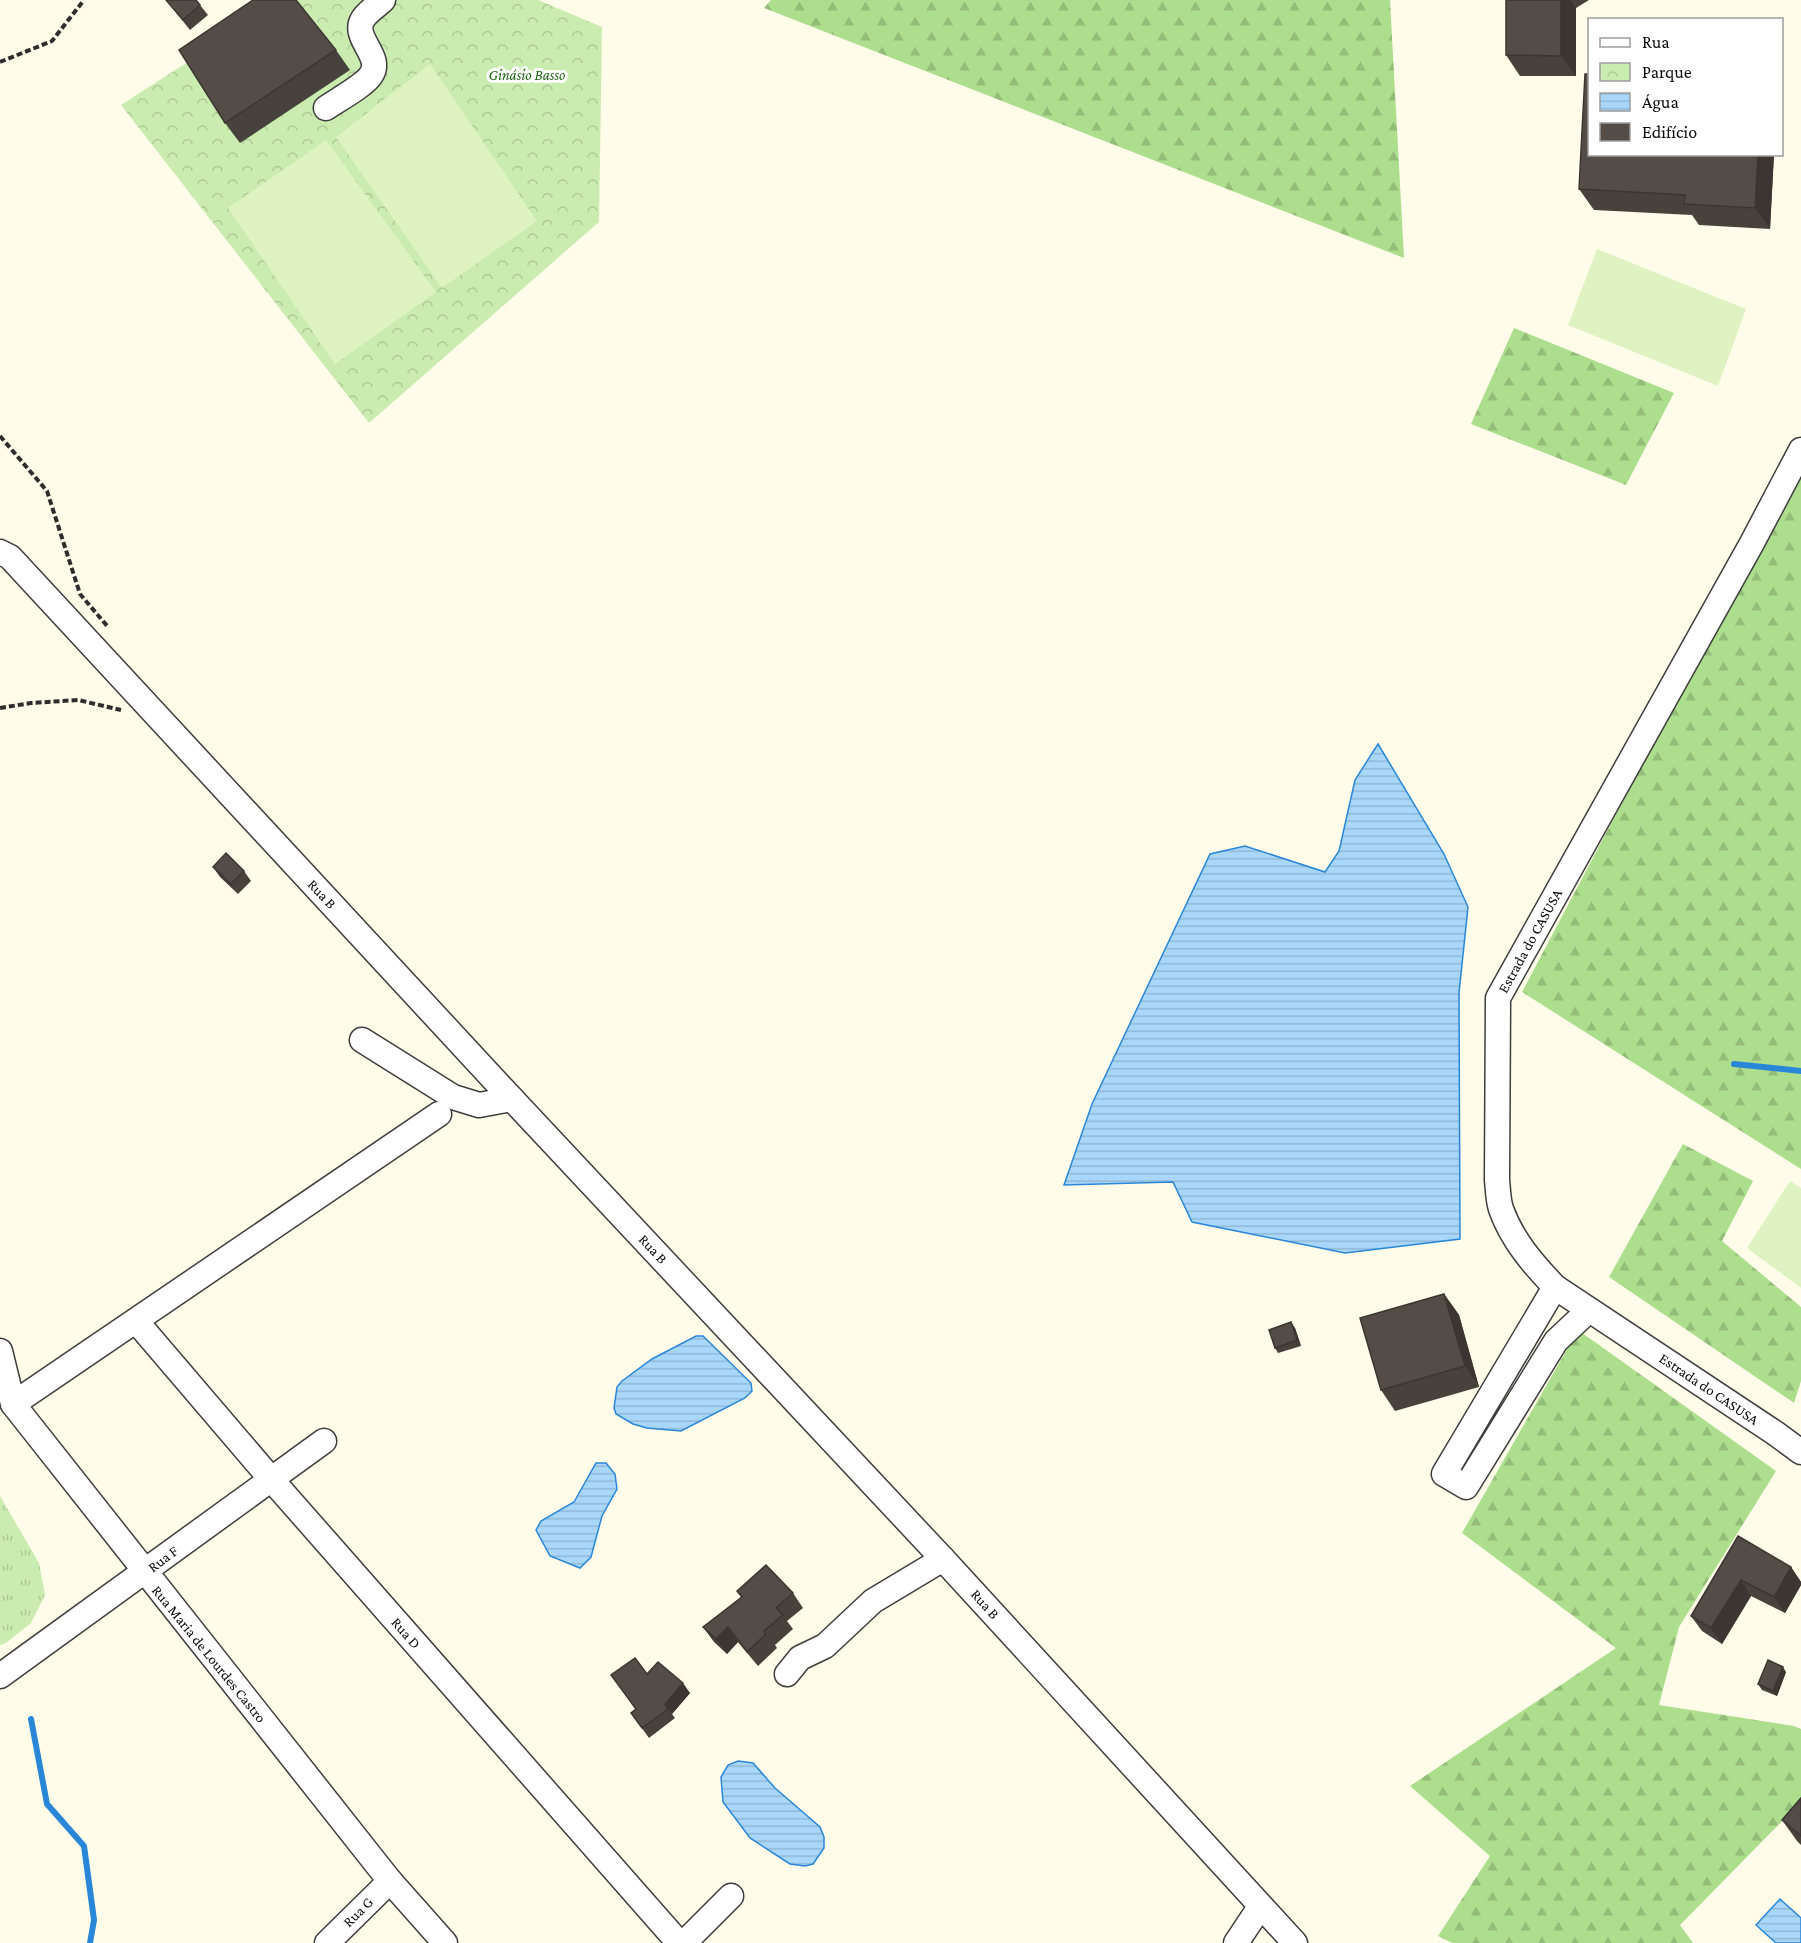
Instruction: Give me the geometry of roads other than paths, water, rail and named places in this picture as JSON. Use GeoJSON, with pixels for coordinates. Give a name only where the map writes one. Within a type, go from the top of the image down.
{"type":"FeatureCollection","features":[{"type":"Feature","properties":{"kind":"street"},"geometry":{"type":"LineString","coordinates":[[326,108],[370,77],[374,68],[373,58],[361,32],[360,24],[363,18],[383,0]]}},
{"type":"Feature","properties":{"kind":"street","name":"Estrada do CASUSA"},"geometry":{"type":"LineString","coordinates":[[1801,450],[1752,543],[1498,998],[1497,1180],[1500,1207],[1512,1233],[1530,1261],[1555,1287],[1801,1452]]}},
{"type":"Feature","properties":{"kind":"street","name":"Rua B"},"geometry":{"type":"LineString","coordinates":[[5,555],[943,1559],[1295,1943]]}},
{"type":"Feature","properties":{"kind":"street"},"geometry":{"type":"LineString","coordinates":[[362,1040],[453,1097],[478,1105],[512,1099]]}},
{"type":"Feature","properties":{"kind":"street"},"geometry":{"type":"LineString","coordinates":[[12,1404],[439,1114]]}},
{"type":"Feature","properties":{"kind":"street"},"geometry":{"type":"LineString","coordinates":[[1555,1287],[1444,1474],[1466,1487],[1556,1341],[1589,1310]]}},
{"type":"Feature","properties":{"kind":"street","name":"Rua D"},"geometry":{"type":"LineString","coordinates":[[136,1321],[271,1479],[681,1943]]}},
{"type":"Feature","properties":{"kind":"street"},"geometry":{"type":"LineString","coordinates":[[1532,1326],[1556,1341]]}},
{"type":"Feature","properties":{"kind":"street","name":"Rua Maria de Lourdes Castro"},"geometry":{"type":"LineString","coordinates":[[0,1351],[12,1404],[390,1881],[445,1943]]}},
{"type":"Feature","properties":{"kind":"street","name":"Rua F"},"geometry":{"type":"LineString","coordinates":[[0,1676],[324,1441]]}},
{"type":"Feature","properties":{"kind":"street"},"geometry":{"type":"LineString","coordinates":[[787,1674],[800,1658],[825,1646],[873,1601],[943,1559]]}},
{"type":"Feature","properties":{"kind":"street","name":"Rua G"},"geometry":{"type":"LineString","coordinates":[[327,1943],[390,1881]]}},
{"type":"Feature","properties":{"kind":"street"},"geometry":{"type":"LineString","coordinates":[[681,1943],[731,1896]]}},
{"type":"Feature","properties":{"kind":"street"},"geometry":{"type":"LineString","coordinates":[[1236,1943],[1260,1907]]}},
{"type":"Feature","properties":{"kind":"water"},"geometry":{"type":"Polygon","coordinates":[[[1378,744],[1444,854],[1468,907],[1459,993],[1460,1239],[1345,1253],[1192,1222],[1173,1182],[1064,1185],[1092,1104],[1210,854],[1245,846],[1325,872],[1339,851],[1355,780],[1378,744]]]}},
{"type":"Feature","properties":{"kind":"water"},"geometry":{"type":"Polygon","coordinates":[[[696,1336],[703,1336],[751,1383],[752,1391],[745,1398],[681,1431],[647,1428],[633,1424],[616,1414],[614,1408],[617,1387],[622,1381],[652,1359],[696,1336]]]}},
{"type":"Feature","properties":{"kind":"water"},"geometry":{"type":"Polygon","coordinates":[[[596,1463],[606,1463],[615,1474],[617,1489],[602,1516],[591,1557],[580,1568],[550,1556],[536,1530],[541,1521],[574,1502],[596,1463]]]}},
{"type":"Feature","properties":{"kind":"water"},"geometry":{"type":"Polygon","coordinates":[[[738,1761],[753,1763],[775,1788],[820,1827],[824,1837],[824,1848],[813,1864],[805,1866],[790,1864],[750,1838],[723,1802],[721,1777],[728,1765],[738,1761]]]}},
{"type":"Feature","properties":{"kind":"water"},"geometry":{"type":"Polygon","coordinates":[[[1780,1899],[1801,1918],[1801,1943],[1776,1943],[1756,1925],[1780,1899]]]}},
{"type":"Feature","properties":{"kind":"waterway"},"geometry":{"type":"LineString","coordinates":[[1734,1064],[1801,1071]]}},
{"type":"Feature","properties":{"kind":"waterway"},"geometry":{"type":"LineString","coordinates":[[31,1719],[47,1804],[84,1846],[94,1920],[90,1943]]}},
{"type":"Feature","properties":{"kind":"park label","name":"Ginásio Basso"},"geometry":{"type":"Point","coordinates":[527,75]}}]}
